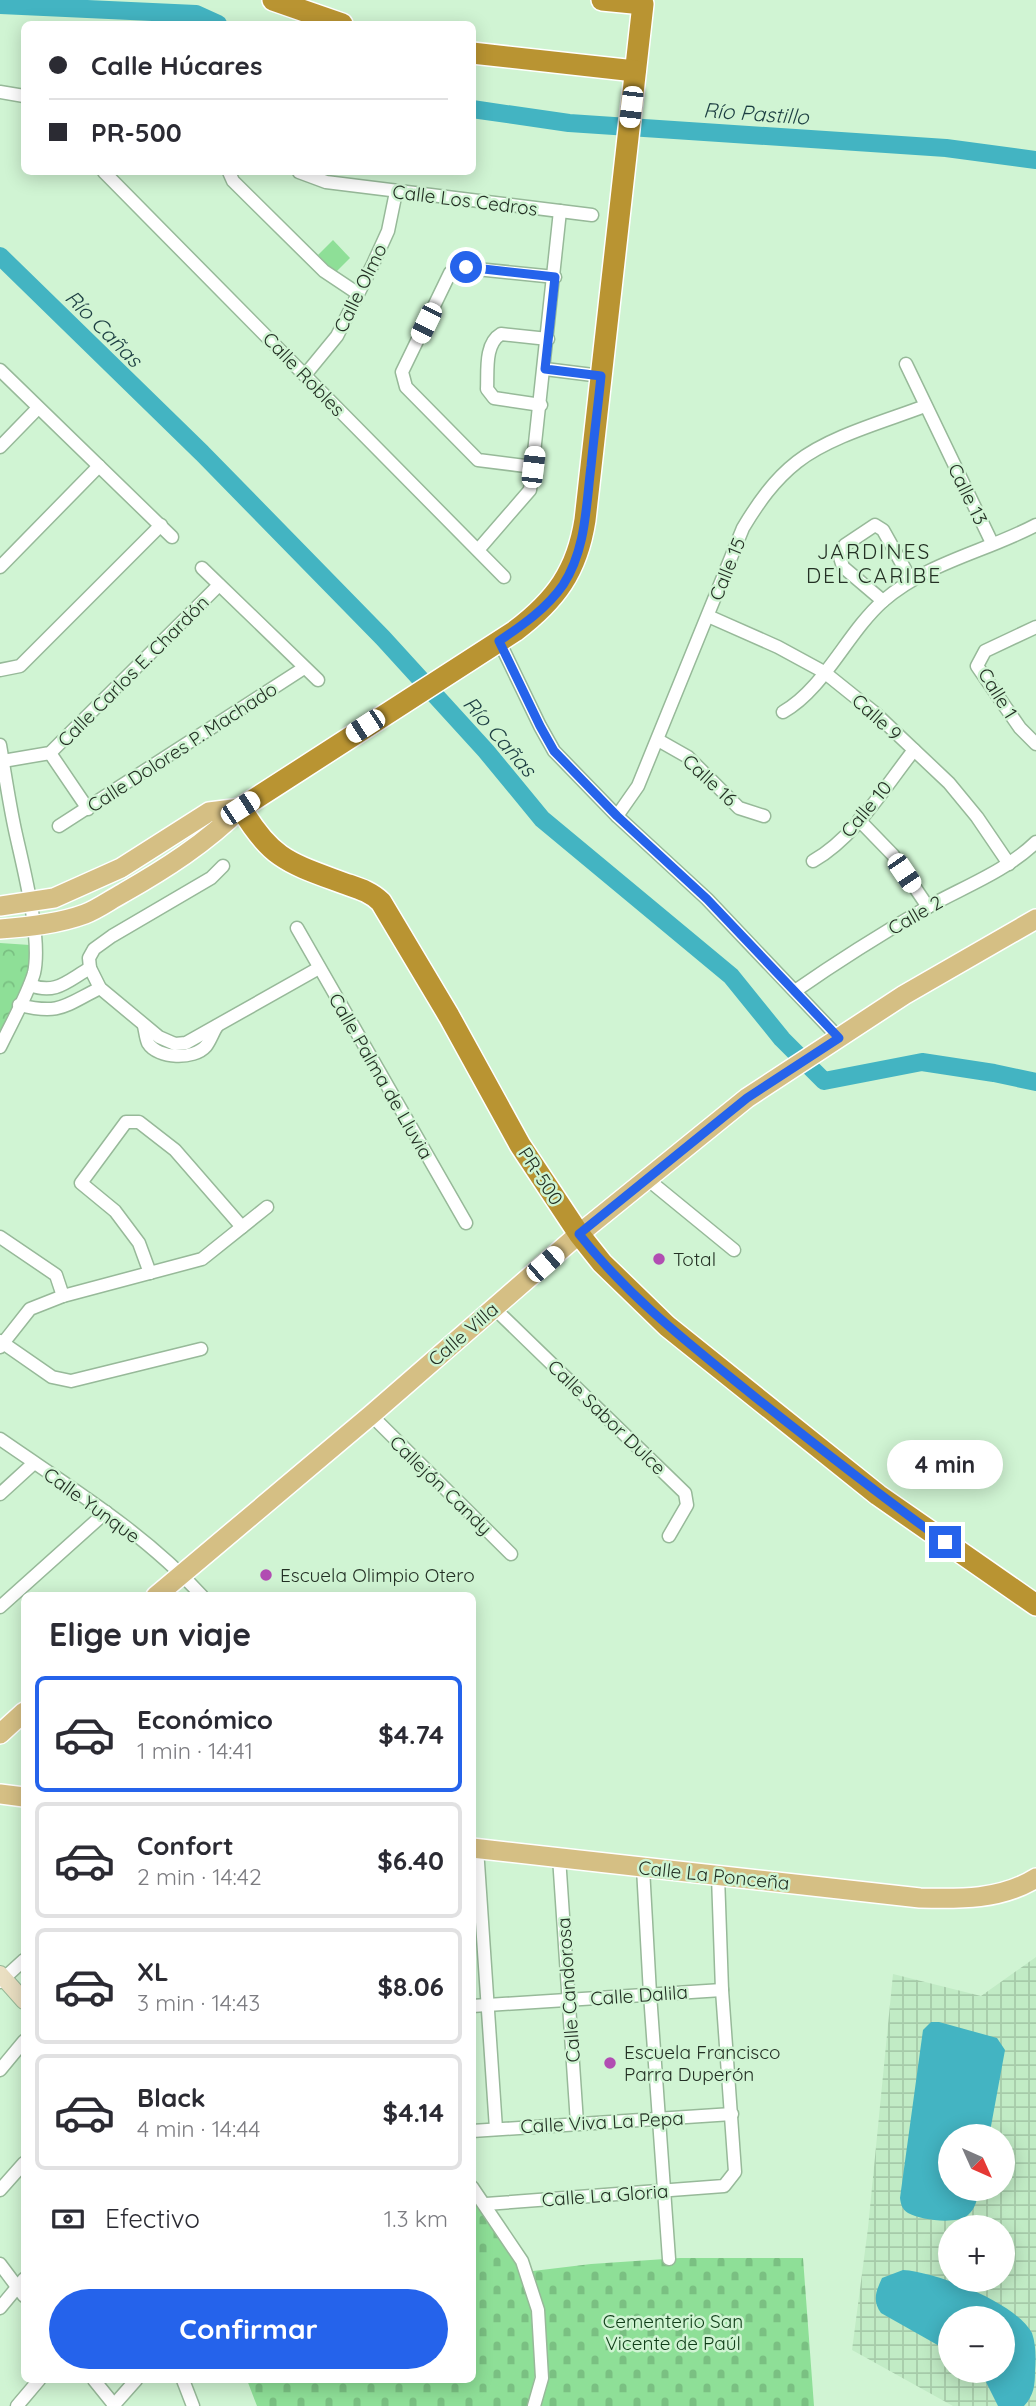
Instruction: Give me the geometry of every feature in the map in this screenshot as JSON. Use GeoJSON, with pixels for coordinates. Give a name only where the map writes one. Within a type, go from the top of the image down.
{"type":"FeatureCollection","features":[{"type":"Feature","properties":{"kind":"highway"},"geometry":{"type":"LineString","coordinates":[[273,0],[333,21]]}},
{"type":"Feature","properties":{"kind":"highway"},"geometry":{"type":"LineString","coordinates":[[240,808],[529,621],[563,586],[577,555],[585,520],[643,2],[602,0]]}},
{"type":"Feature","properties":{"kind":"highway"},"geometry":{"type":"LineString","coordinates":[[476,54],[634,78]]}},
{"type":"Feature","properties":{"kind":"highway","name":"PR-500"},"geometry":{"type":"LineString","coordinates":[[240,808],[256,834],[275,853],[310,871],[366,890],[381,902],[449,1016],[520,1145],[579,1234],[602,1263],[667,1326],[878,1495],[1036,1605]]}},
{"type":"Feature","properties":{"kind":"main road"},"geometry":{"type":"LineString","coordinates":[[0,929],[112,885],[134,870],[160,843],[209,811],[240,808]]}},
{"type":"Feature","properties":{"kind":"main road"},"geometry":{"type":"LineString","coordinates":[[0,920],[86,914],[139,884],[213,835],[240,808]]}},
{"type":"Feature","properties":{"kind":"main road"},"geometry":{"type":"LineString","coordinates":[[0,906],[32,916]]}},
{"type":"Feature","properties":{"kind":"main road","name":"Calle Villa"},"geometry":{"type":"LineString","coordinates":[[160,1592],[579,1234],[747,1098],[904,995],[1036,919]]}},
{"type":"Feature","properties":{"kind":"main road"},"geometry":{"type":"LineString","coordinates":[[0,1734],[21,1715]]}},
{"type":"Feature","properties":{"kind":"main road"},"geometry":{"type":"LineString","coordinates":[[0,1794],[21,1797]]}},
{"type":"Feature","properties":{"kind":"main road","name":"Calle La Ponceña"},"geometry":{"type":"LineString","coordinates":[[476,1848],[920,1898],[987,1897],[1036,1878]]}},
{"type":"Feature","properties":{"kind":"street"},"geometry":{"type":"LineString","coordinates":[[0,92],[21,96]]}},
{"type":"Feature","properties":{"kind":"street","name":"Calle Robles"},"geometry":{"type":"LineString","coordinates":[[107,175],[504,577]]}},
{"type":"Feature","properties":{"kind":"street"},"geometry":{"type":"LineString","coordinates":[[230,175],[233,181],[324,271],[358,293]]}},
{"type":"Feature","properties":{"kind":"street","name":"Calle Los Cedros"},"geometry":{"type":"LineString","coordinates":[[307,175],[326,182],[396,192],[592,215]]}},
{"type":"Feature","properties":{"kind":"street","name":"Calle Olmo"},"geometry":{"type":"LineString","coordinates":[[305,375],[337,336],[388,231],[396,192]]}},
{"type":"Feature","properties":{"kind":"street"},"geometry":{"type":"LineString","coordinates":[[478,550],[530,490],[560,212]]}},
{"type":"Feature","properties":{"kind":"street"},"geometry":{"type":"LineString","coordinates":[[533,467],[478,460],[406,387],[402,372],[450,273],[457,267],[555,277]]}},
{"type":"Feature","properties":{"kind":"street"},"geometry":{"type":"LineString","coordinates":[[541,404],[494,398],[487,389],[490,345],[501,334],[548,339]]}},
{"type":"Feature","properties":{"kind":"street","name":"Calle 13"},"geometry":{"type":"LineString","coordinates":[[783,712],[798,704],[860,625],[883,601],[911,580],[992,543],[906,364]]}},
{"type":"Feature","properties":{"kind":"street"},"geometry":{"type":"LineString","coordinates":[[545,369],[601,376]]}},
{"type":"Feature","properties":{"kind":"street"},"geometry":{"type":"LineString","coordinates":[[0,370],[172,537]]}},
{"type":"Feature","properties":{"kind":"street","name":"Calle 15"},"geometry":{"type":"LineString","coordinates":[[617,816],[638,786],[743,528],[758,502],[797,461],[822,446],[925,405]]}},
{"type":"Feature","properties":{"kind":"street"},"geometry":{"type":"LineString","coordinates":[[0,447],[38,408]]}},
{"type":"Feature","properties":{"kind":"street"},"geometry":{"type":"LineString","coordinates":[[0,567],[99,466]]}},
{"type":"Feature","properties":{"kind":"street"},"geometry":{"type":"LineString","coordinates":[[0,670],[20,666],[160,525]]}},
{"type":"Feature","properties":{"kind":"street"},"geometry":{"type":"LineString","coordinates":[[883,601],[843,567],[839,555],[845,545],[876,525],[883,530],[895,548],[911,580]]}},
{"type":"Feature","properties":{"kind":"street"},"geometry":{"type":"LineString","coordinates":[[992,543],[1036,525]]}},
{"type":"Feature","properties":{"kind":"street"},"geometry":{"type":"LineString","coordinates":[[202,568],[318,680]]}},
{"type":"Feature","properties":{"kind":"street","name":"Calle Carlos E. Chardón"},"geometry":{"type":"LineString","coordinates":[[3,761],[50,753],[219,585]]}},
{"type":"Feature","properties":{"kind":"street","name":"Calle 9"},"geometry":{"type":"LineString","coordinates":[[708,616],[778,647],[824,672],[875,713],[949,783],[977,817],[1009,864]]}},
{"type":"Feature","properties":{"kind":"street","name":"Calle 1"},"geometry":{"type":"LineString","coordinates":[[1036,627],[985,651],[977,666],[1020,728],[1036,744]]}},
{"type":"Feature","properties":{"kind":"street"},"geometry":{"type":"LineString","coordinates":[[499,641],[554,751],[617,816],[707,899],[796,991],[833,1041]]}},
{"type":"Feature","properties":{"kind":"street","name":"Calle Dolores P. Machado"},"geometry":{"type":"LineString","coordinates":[[59,826],[304,668]]}},
{"type":"Feature","properties":{"kind":"street","name":"Calle 16"},"geometry":{"type":"LineString","coordinates":[[658,740],[688,757],[739,808],[764,816]]}},
{"type":"Feature","properties":{"kind":"street"},"geometry":{"type":"LineString","coordinates":[[0,745],[32,916],[36,952],[30,985],[0,1047]]}},
{"type":"Feature","properties":{"kind":"street","name":"Calle 10"},"geometry":{"type":"LineString","coordinates":[[813,861],[827,853],[859,820],[914,750]]}},
{"type":"Feature","properties":{"kind":"street"},"geometry":{"type":"LineString","coordinates":[[50,753],[88,809]]}},
{"type":"Feature","properties":{"kind":"street"},"geometry":{"type":"LineString","coordinates":[[859,820],[892,855],[928,907]]}},
{"type":"Feature","properties":{"kind":"street","name":"Calle 2"},"geometry":{"type":"LineString","coordinates":[[796,991],[852,952],[1009,864],[1036,842]]}},
{"type":"Feature","properties":{"kind":"street"},"geometry":{"type":"LineString","coordinates":[[223,866],[211,878],[94,949],[89,958],[90,968],[100,988],[144,1026],[175,1044],[186,1042],[217,1026],[319,968]]}},
{"type":"Feature","properties":{"kind":"street","name":"Calle Palma de Lluvia"},"geometry":{"type":"LineString","coordinates":[[297,928],[466,1223]]}},
{"type":"Feature","properties":{"kind":"street"},"geometry":{"type":"LineString","coordinates":[[30,985],[53,990],[90,968]]}},
{"type":"Feature","properties":{"kind":"street"},"geometry":{"type":"LineString","coordinates":[[19,1005],[56,1010],[100,988]]}},
{"type":"Feature","properties":{"kind":"street"},"geometry":{"type":"LineString","coordinates":[[150,1273],[139,1242],[115,1211],[81,1183],[126,1122],[139,1122],[174,1150],[242,1227]]}},
{"type":"Feature","properties":{"kind":"street"},"geometry":{"type":"LineString","coordinates":[[646,1178],[734,1250]]}},
{"type":"Feature","properties":{"kind":"street"},"geometry":{"type":"LineString","coordinates":[[201,1349],[71,1381],[52,1377],[1,1343],[30,1310],[63,1296],[202,1259],[267,1207]]}},
{"type":"Feature","properties":{"kind":"street"},"geometry":{"type":"LineString","coordinates":[[0,1237],[56,1275],[63,1296]]}},
{"type":"Feature","properties":{"kind":"street","name":"Calle Sabor Dulce"},"geometry":{"type":"LineString","coordinates":[[494,1308],[685,1493],[687,1506],[669,1536]]}},
{"type":"Feature","properties":{"kind":"street","name":"Callejón Candy"},"geometry":{"type":"LineString","coordinates":[[370,1415],[511,1554]]}},
{"type":"Feature","properties":{"kind":"street","name":"Calle Yunque"},"geometry":{"type":"LineString","coordinates":[[0,1439],[106,1513],[181,1573],[198,1592]]}},
{"type":"Feature","properties":{"kind":"street"},"geometry":{"type":"LineString","coordinates":[[0,1494],[34,1463]]}},
{"type":"Feature","properties":{"kind":"street"},"geometry":{"type":"LineString","coordinates":[[0,1607],[106,1513]]}},
{"type":"Feature","properties":{"kind":"street","name":"Calle Candorosa"},"geometry":{"type":"LineString","coordinates":[[559,1857],[577,2123]]}},
{"type":"Feature","properties":{"kind":"street"},"geometry":{"type":"LineString","coordinates":[[643,1868],[669,2259]]}},
{"type":"Feature","properties":{"kind":"street"},"geometry":{"type":"LineString","coordinates":[[718,1876],[722,1990],[732,2115]]}},
{"type":"Feature","properties":{"kind":"street"},"geometry":{"type":"LineString","coordinates":[[476,1888],[477,1929],[487,2005],[496,2129]]}},
{"type":"Feature","properties":{"kind":"street"},"geometry":{"type":"LineString","coordinates":[[21,1962],[1,1978],[21,1998]]}},
{"type":"Feature","properties":{"kind":"street","name":"Calle Dalila"},"geometry":{"type":"LineString","coordinates":[[476,2006],[722,1990]]}},
{"type":"Feature","properties":{"kind":"street"},"geometry":{"type":"LineString","coordinates":[[0,2070],[21,2045]]}},
{"type":"Feature","properties":{"kind":"street","name":"Calle Viva La Pepa"},"geometry":{"type":"LineString","coordinates":[[476,2131],[732,2115]]}},
{"type":"Feature","properties":{"kind":"street","name":"Calle La Gloria"},"geometry":{"type":"LineString","coordinates":[[486,2204],[724,2186],[735,2172],[732,2115]]}},
{"type":"Feature","properties":{"kind":"street"},"geometry":{"type":"LineString","coordinates":[[0,2190],[21,2166]]}},
{"type":"Feature","properties":{"kind":"street"},"geometry":{"type":"LineString","coordinates":[[476,2192],[522,2261],[538,2310],[542,2378],[534,2406]]}},
{"type":"Feature","properties":{"kind":"street"},"geometry":{"type":"LineString","coordinates":[[0,2264],[21,2286]]}},
{"type":"Feature","properties":{"kind":"street"},"geometry":{"type":"LineString","coordinates":[[0,2308],[21,2288]]}},
{"type":"Feature","properties":{"kind":"street"},"geometry":{"type":"LineString","coordinates":[[17,2406],[36,2383]]}},
{"type":"Feature","properties":{"kind":"street"},"geometry":{"type":"LineString","coordinates":[[96,2383],[114,2406],[133,2383]]}},
{"type":"Feature","properties":{"kind":"street"},"geometry":{"type":"LineString","coordinates":[[184,2383],[193,2406]]}},
{"type":"Feature","properties":{"kind":"shaded area"},"geometry":{"type":"Polygon","coordinates":[[[1036,1957],[1036,2406],[953,2406],[852,2350],[868,2228],[893,1974],[981,1996],[1036,1957]]]}},
{"type":"Feature","properties":{"kind":"green space"},"geometry":{"type":"Polygon","coordinates":[[[333,240],[350,258],[335,273],[318,255],[333,240]]]}},
{"type":"Feature","properties":{"kind":"green space"},"geometry":{"type":"Polygon","coordinates":[[[0,943],[30,945],[32,971],[0,1040],[0,943]]]}},
{"type":"Feature","properties":{"kind":"green space"},"geometry":{"type":"Polygon","coordinates":[[[476,2204],[516,2264],[530,2302],[536,2371],[528,2406],[257,2406],[248,2383],[476,2383],[476,2204]]]}},
{"type":"Feature","properties":{"kind":"green space","name":"Cementerio San Vicente de Paúl"},"geometry":{"type":"Polygon","coordinates":[[[680,2258],[803,2258],[814,2406],[541,2406],[547,2386],[543,2310],[532,2278],[533,2271],[680,2258]]]}},
{"type":"Feature","properties":{"kind":"water"},"geometry":{"type":"Polygon","coordinates":[[[931,2022],[939,2022],[997,2038],[1005,2050],[991,2124],[938,2124],[938,2202],[976,2202],[968,2215],[938,2215],[938,2220],[908,2213],[901,2205],[900,2198],[923,2030],[931,2022]]]}},
{"type":"Feature","properties":{"kind":"water"},"geometry":{"type":"Polygon","coordinates":[[[903,2270],[935,2276],[938,2277],[938,2292],[975,2292],[1002,2306],[938,2306],[938,2345],[881,2313],[876,2296],[882,2278],[903,2270]]]}},
{"type":"Feature","properties":{"kind":"water"},"geometry":{"type":"Polygon","coordinates":[[[1015,2315],[1032,2333],[1036,2356],[1035,2381],[1030,2398],[1024,2406],[998,2406],[986,2383],[1015,2383],[1015,2315]]]}},
{"type":"Feature","properties":{"kind":"waterway","name":"Río Pastillo"},"geometry":{"type":"LineString","coordinates":[[0,5],[196,14],[211,21]]}},
{"type":"Feature","properties":{"kind":"waterway","name":"Río Pastillo"},"geometry":{"type":"LineString","coordinates":[[476,110],[569,123],[946,148],[1036,160]]}},
{"type":"Feature","properties":{"kind":"waterway","name":"Río Cañas"},"geometry":{"type":"LineString","coordinates":[[0,256],[202,453],[383,638],[486,751],[542,819],[731,976],[782,1039],[824,1081],[922,1062],[1036,1082]]}},
{"type":"Feature","properties":{"kind":"place","name":"Total"},"geometry":{"type":"Point","coordinates":[659,1259]}},
{"type":"Feature","properties":{"kind":"place","name":"Escuela Olimpio Otero"},"geometry":{"type":"Point","coordinates":[266,1575]}},
{"type":"Feature","properties":{"kind":"place","name":"Escuela Francisco Parra Duperón"},"geometry":{"type":"Point","coordinates":[610,2063]}},
{"type":"Feature","properties":{"kind":"district","name":"JARDINES DEL CARIBE"},"geometry":{"type":"Point","coordinates":[874,563]}},
{"type":"Feature","properties":{"kind":"route"},"geometry":{"type":"LineString","coordinates":[[466,267],[555,277],[545,369],[601,376],[583,537],[577,555],[563,586],[545,606],[529,621],[499,641],[540,726],[554,751],[617,816],[707,899],[839,1038],[747,1098],[579,1234],[602,1263],[667,1326],[878,1495],[945,1542]]}}]}
